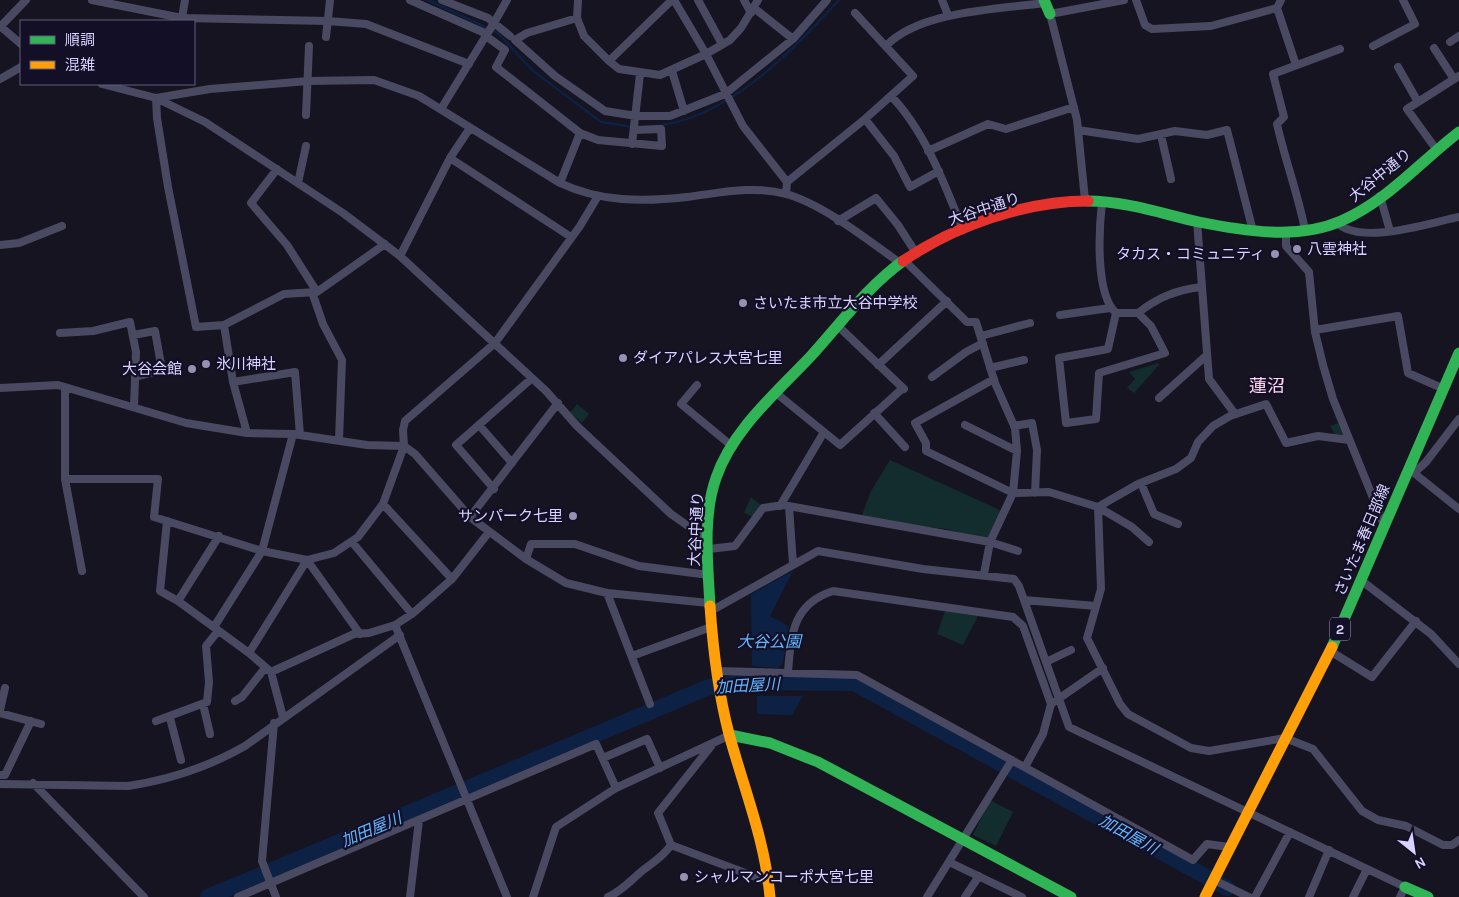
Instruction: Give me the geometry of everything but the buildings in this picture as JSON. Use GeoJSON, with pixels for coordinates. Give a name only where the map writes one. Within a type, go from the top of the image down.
{"type":"FeatureCollection","features":[{"type":"Feature","properties":{"kind":"street"},"geometry":{"type":"LineString","coordinates":[[20,43],[0,26],[26,0]]}},
{"type":"Feature","properties":{"kind":"street"},"geometry":{"type":"LineString","coordinates":[[92,0],[182,18],[328,21],[377,28],[469,64]]}},
{"type":"Feature","properties":{"kind":"street"},"geometry":{"type":"LineString","coordinates":[[182,18],[185,0]]}},
{"type":"Feature","properties":{"kind":"street"},"geometry":{"type":"LineString","coordinates":[[326,37],[330,0]]}},
{"type":"Feature","properties":{"kind":"street"},"geometry":{"type":"LineString","coordinates":[[410,0],[489,30],[514,39],[555,76],[605,111],[635,125],[661,129],[662,146],[598,140],[580,133],[496,67],[505,50],[489,30],[488,18],[442,0]]}},
{"type":"Feature","properties":{"kind":"street"},"geometry":{"type":"LineString","coordinates":[[441,109],[507,0]]}},
{"type":"Feature","properties":{"kind":"street"},"geometry":{"type":"LineString","coordinates":[[578,0],[577,18],[584,36],[609,61],[619,69],[640,74],[660,75],[672,71],[730,40],[753,10],[758,0]]}},
{"type":"Feature","properties":{"kind":"street"},"geometry":{"type":"LineString","coordinates":[[609,61],[673,0],[706,54],[743,126],[787,182],[786,194]]}},
{"type":"Feature","properties":{"kind":"street"},"geometry":{"type":"LineString","coordinates":[[698,0],[722,44]]}},
{"type":"Feature","properties":{"kind":"street"},"geometry":{"type":"LineString","coordinates":[[744,0],[753,10],[793,39]]}},
{"type":"Feature","properties":{"kind":"street"},"geometry":{"type":"LineString","coordinates":[[635,125],[728,98],[793,39],[827,0]]}},
{"type":"Feature","properties":{"kind":"street"},"geometry":{"type":"LineString","coordinates":[[942,0],[948,15]]}},
{"type":"Feature","properties":{"kind":"street"},"geometry":{"type":"LineString","coordinates":[[1050,14],[1124,0]]}},
{"type":"Feature","properties":{"kind":"street"},"geometry":{"type":"LineString","coordinates":[[1136,0],[1145,25],[1152,29],[1211,26],[1279,4],[1296,65]]}},
{"type":"Feature","properties":{"kind":"street"},"geometry":{"type":"LineString","coordinates":[[1373,46],[1415,24],[1403,0]]}},
{"type":"Feature","properties":{"kind":"street"},"geometry":{"type":"LineString","coordinates":[[886,46],[895,36],[948,15],[1044,1],[1050,14],[1074,107],[1085,200]]}},
{"type":"Feature","properties":{"kind":"street"},"geometry":{"type":"LineString","coordinates":[[787,182],[865,119],[913,76],[854,13]]}},
{"type":"Feature","properties":{"kind":"street"},"geometry":{"type":"LineString","coordinates":[[514,39],[527,33],[577,18]]}},
{"type":"Feature","properties":{"kind":"street"},"geometry":{"type":"LineString","coordinates":[[1450,42],[1459,36]]}},
{"type":"Feature","properties":{"kind":"street"},"geometry":{"type":"LineString","coordinates":[[306,115],[309,46]]}},
{"type":"Feature","properties":{"kind":"street"},"geometry":{"type":"LineString","coordinates":[[1434,48],[1456,78],[1407,108],[1436,148]]}},
{"type":"Feature","properties":{"kind":"street"},"geometry":{"type":"LineString","coordinates":[[1305,230],[1299,199],[1286,163],[1277,124],[1284,117],[1273,74],[1340,49]]}},
{"type":"Feature","properties":{"kind":"street"},"geometry":{"type":"LineString","coordinates":[[1398,67],[1418,102]]}},
{"type":"Feature","properties":{"kind":"street"},"geometry":{"type":"LineString","coordinates":[[0,79],[20,68]]}},
{"type":"Feature","properties":{"kind":"street"},"geometry":{"type":"LineString","coordinates":[[672,71],[684,111]]}},
{"type":"Feature","properties":{"kind":"street"},"geometry":{"type":"LineString","coordinates":[[632,144],[640,74]]}},
{"type":"Feature","properties":{"kind":"street"},"geometry":{"type":"LineString","coordinates":[[156,98],[210,89],[308,81],[374,80],[401,88],[441,109],[560,183],[582,193],[641,200],[687,197],[742,189],[786,194],[821,210],[902,262],[947,300],[966,322],[976,322],[994,379],[1014,426],[1017,451],[1013,493],[990,542],[984,574]]}},
{"type":"Feature","properties":{"kind":"street"},"geometry":{"type":"LineString","coordinates":[[106,85],[156,98],[205,122],[298,183],[385,244],[495,343],[558,403],[578,426],[671,514],[708,544],[735,546],[763,508],[789,506],[990,542],[1018,551]]}},
{"type":"Feature","properties":{"kind":"street"},"geometry":{"type":"LineString","coordinates":[[891,96],[902,107],[939,171],[962,230]]}},
{"type":"Feature","properties":{"kind":"street"},"geometry":{"type":"LineString","coordinates":[[156,98],[156,118],[168,187],[196,327],[224,325],[284,294],[314,292],[385,244]]}},
{"type":"Feature","properties":{"kind":"street"},"geometry":{"type":"LineString","coordinates":[[928,151],[988,124],[1006,129],[1074,107]]}},
{"type":"Feature","properties":{"kind":"street"},"geometry":{"type":"LineString","coordinates":[[865,119],[894,156],[910,187],[939,171]]}},
{"type":"Feature","properties":{"kind":"street"},"geometry":{"type":"LineString","coordinates":[[400,256],[450,158],[470,128]]}},
{"type":"Feature","properties":{"kind":"street"},"geometry":{"type":"LineString","coordinates":[[1078,130],[1138,139],[1175,131],[1207,135],[1227,130],[1253,231]]}},
{"type":"Feature","properties":{"kind":"street","name":"大谷中通り"},"geometry":{"type":"LineString","coordinates":[[770,897],[769,882],[758,826],[730,735],[716,671],[709,607],[708,544],[711,493],[716,477],[733,446],[776,393],[874,286],[902,262],[916,253],[962,230],[1022,212],[1085,200],[1253,231],[1305,230],[1338,224],[1362,211],[1436,148],[1459,132]]}},
{"type":"Feature","properties":{"kind":"street"},"geometry":{"type":"LineString","coordinates":[[560,183],[580,133]]}},
{"type":"Feature","properties":{"kind":"street"},"geometry":{"type":"LineString","coordinates":[[1161,135],[1171,180]]}},
{"type":"Feature","properties":{"kind":"street"},"geometry":{"type":"LineString","coordinates":[[298,183],[306,146]]}},
{"type":"Feature","properties":{"kind":"street"},"geometry":{"type":"LineString","coordinates":[[450,158],[571,237]]}},
{"type":"Feature","properties":{"kind":"street"},"geometry":{"type":"LineString","coordinates":[[277,170],[251,203],[287,245],[314,292],[323,324],[342,360],[339,440]]}},
{"type":"Feature","properties":{"kind":"street"},"geometry":{"type":"LineString","coordinates":[[65,480],[158,479],[154,517],[262,551],[307,560],[334,552],[352,542],[368,527],[383,504],[404,446],[403,430],[405,421],[495,343],[598,196]]}},
{"type":"Feature","properties":{"kind":"street"},"geometry":{"type":"LineString","coordinates":[[1380,196],[1390,231]]}},
{"type":"Feature","properties":{"kind":"street"},"geometry":{"type":"LineString","coordinates":[[838,221],[876,198],[898,225],[916,253]]}},
{"type":"Feature","properties":{"kind":"street"},"geometry":{"type":"LineString","coordinates":[[1060,314],[1113,310],[1138,313],[1151,326],[1165,353],[1099,373],[1096,419],[1066,423],[1059,358],[1108,349],[1113,310],[1104,288],[1099,233],[1102,202]]}},
{"type":"Feature","properties":{"kind":"street"},"geometry":{"type":"LineString","coordinates":[[1338,224],[1344,229],[1374,233],[1459,217]]}},
{"type":"Feature","properties":{"kind":"street"},"geometry":{"type":"LineString","coordinates":[[1197,221],[1209,379],[1235,414]]}},
{"type":"Feature","properties":{"kind":"street"},"geometry":{"type":"LineString","coordinates":[[0,245],[19,243],[62,226]]}},
{"type":"Feature","properties":{"kind":"street"},"geometry":{"type":"LineString","coordinates":[[1286,231],[1286,246],[1309,272],[1315,330],[1333,399],[1384,526]]}},
{"type":"Feature","properties":{"kind":"street"},"geometry":{"type":"LineString","coordinates":[[1138,313],[1155,299],[1184,289],[1201,287]]}},
{"type":"Feature","properties":{"kind":"street"},"geometry":{"type":"LineString","coordinates":[[878,365],[947,300]]}},
{"type":"Feature","properties":{"kind":"street"},"geometry":{"type":"LineString","coordinates":[[1315,330],[1398,316],[1408,373],[1444,388]]}},
{"type":"Feature","properties":{"kind":"street"},"geometry":{"type":"LineString","coordinates":[[60,334],[93,331],[130,322],[136,352],[134,407]]}},
{"type":"Feature","properties":{"kind":"street"},"geometry":{"type":"LineString","coordinates":[[932,377],[982,340],[1030,323]]}},
{"type":"Feature","properties":{"kind":"street"},"geometry":{"type":"LineString","coordinates":[[224,325],[233,382],[247,433]]}},
{"type":"Feature","properties":{"kind":"street"},"geometry":{"type":"LineString","coordinates":[[776,393],[840,444],[903,388],[838,326]]}},
{"type":"Feature","properties":{"kind":"street"},"geometry":{"type":"LineString","coordinates":[[133,334],[155,330],[162,370],[135,377]]}},
{"type":"Feature","properties":{"kind":"street","name":"さいたま春日部線"},"geometry":{"type":"LineString","coordinates":[[1205,897],[1330,651],[1362,581],[1384,526],[1411,472],[1459,353]]}},
{"type":"Feature","properties":{"kind":"street"},"geometry":{"type":"LineString","coordinates":[[1159,398],[1207,355]]}},
{"type":"Feature","properties":{"kind":"street"},"geometry":{"type":"LineString","coordinates":[[990,368],[1024,360]]}},
{"type":"Feature","properties":{"kind":"street"},"geometry":{"type":"LineString","coordinates":[[156,721],[170,718],[207,702],[209,682],[206,646],[262,551],[297,434],[295,372],[233,382]]}},
{"type":"Feature","properties":{"kind":"street"},"geometry":{"type":"LineString","coordinates":[[494,489],[456,445],[531,379]]}},
{"type":"Feature","properties":{"kind":"street"},"geometry":{"type":"LineString","coordinates":[[994,379],[915,423],[926,443],[926,450],[1013,493],[1048,492],[1098,507],[1132,527],[1149,542]]}},
{"type":"Feature","properties":{"kind":"street"},"geometry":{"type":"LineString","coordinates":[[0,388],[58,385],[115,404],[134,407],[186,423],[247,433],[297,434],[367,444],[404,446],[415,454],[436,481],[470,517],[526,559],[566,582],[608,593],[709,607],[818,551],[923,569],[984,574],[1014,579],[1024,600],[1069,727],[1329,850],[1367,869],[1403,892],[1428,897]]}},
{"type":"Feature","properties":{"kind":"street"},"geometry":{"type":"LineString","coordinates":[[697,385],[680,404],[733,446]]}},
{"type":"Feature","properties":{"kind":"street"},"geometry":{"type":"LineString","coordinates":[[66,387],[65,480],[82,571]]}},
{"type":"Feature","properties":{"kind":"street"},"geometry":{"type":"LineString","coordinates":[[470,517],[494,489],[558,403]]}},
{"type":"Feature","properties":{"kind":"street"},"geometry":{"type":"LineString","coordinates":[[1098,507],[1141,483],[1176,469],[1191,458],[1198,442],[1213,426],[1235,414],[1266,404],[1286,443],[1318,436],[1349,440]]}},
{"type":"Feature","properties":{"kind":"street"},"geometry":{"type":"LineString","coordinates":[[874,414],[905,446]]}},
{"type":"Feature","properties":{"kind":"street"},"geometry":{"type":"LineString","coordinates":[[1459,419],[1426,462],[1411,472],[1459,509]]}},
{"type":"Feature","properties":{"kind":"street"},"geometry":{"type":"LineString","coordinates":[[1014,426],[1032,423],[1037,450],[1036,493]]}},
{"type":"Feature","properties":{"kind":"street"},"geometry":{"type":"LineString","coordinates":[[479,425],[512,463]]}},
{"type":"Feature","properties":{"kind":"street"},"geometry":{"type":"LineString","coordinates":[[965,425],[1017,451]]}},
{"type":"Feature","properties":{"kind":"street"},"geometry":{"type":"LineString","coordinates":[[780,506],[824,432]]}},
{"type":"Feature","properties":{"kind":"street"},"geometry":{"type":"LineString","coordinates":[[1141,483],[1154,514],[1178,524]]}},
{"type":"Feature","properties":{"kind":"street"},"geometry":{"type":"LineString","coordinates":[[383,504],[452,580]]}},
{"type":"Feature","properties":{"kind":"street"},"geometry":{"type":"LineString","coordinates":[[789,506],[793,564]]}},
{"type":"Feature","properties":{"kind":"street"},"geometry":{"type":"LineString","coordinates":[[1098,507],[1101,589],[1087,638],[1120,704],[1128,714],[1191,748],[1208,752],[1286,738],[1313,749],[1362,811],[1378,820],[1406,826],[1443,845],[1452,845],[1459,840]]}},
{"type":"Feature","properties":{"kind":"street"},"geometry":{"type":"LineString","coordinates":[[167,521],[160,591],[178,600],[249,653],[268,670],[283,717]]}},
{"type":"Feature","properties":{"kind":"street"},"geometry":{"type":"LineString","coordinates":[[235,701],[242,697],[268,670],[360,634],[395,625],[412,614],[452,580],[489,532]]}},
{"type":"Feature","properties":{"kind":"street"},"geometry":{"type":"LineString","coordinates":[[178,600],[219,536]]}},
{"type":"Feature","properties":{"kind":"street"},"geometry":{"type":"LineString","coordinates":[[352,542],[412,614]]}},
{"type":"Feature","properties":{"kind":"street"},"geometry":{"type":"LineString","coordinates":[[526,559],[531,544],[575,544],[639,566],[709,574]]}},
{"type":"Feature","properties":{"kind":"street"},"geometry":{"type":"LineString","coordinates":[[307,560],[360,634]]}},
{"type":"Feature","properties":{"kind":"street"},"geometry":{"type":"LineString","coordinates":[[249,653],[307,560]]}},
{"type":"Feature","properties":{"kind":"street"},"geometry":{"type":"LineString","coordinates":[[1362,581],[1416,621],[1458,660]]}},
{"type":"Feature","properties":{"kind":"street"},"geometry":{"type":"LineString","coordinates":[[788,672],[791,633],[801,613],[819,596],[833,591],[1013,617],[1023,626],[1051,704],[1043,734],[1025,767]]}},
{"type":"Feature","properties":{"kind":"street"},"geometry":{"type":"LineString","coordinates":[[608,593],[650,704]]}},
{"type":"Feature","properties":{"kind":"street"},"geometry":{"type":"LineString","coordinates":[[1024,600],[1096,606]]}},
{"type":"Feature","properties":{"kind":"street"},"geometry":{"type":"LineString","coordinates":[[1330,651],[1372,677],[1416,621]]}},
{"type":"Feature","properties":{"kind":"street"},"geometry":{"type":"LineString","coordinates":[[395,625],[466,792],[507,897]]}},
{"type":"Feature","properties":{"kind":"street"},"geometry":{"type":"LineString","coordinates":[[632,656],[711,627]]}},
{"type":"Feature","properties":{"kind":"street"},"geometry":{"type":"LineString","coordinates":[[0,784],[33,783],[128,786],[148,783],[221,760],[245,746],[274,723],[400,635]]}},
{"type":"Feature","properties":{"kind":"street"},"geometry":{"type":"LineString","coordinates":[[1046,662],[1071,650]]}},
{"type":"Feature","properties":{"kind":"street"},"geometry":{"type":"LineString","coordinates":[[1051,704],[1103,668]]}},
{"type":"Feature","properties":{"kind":"street"},"geometry":{"type":"LineString","coordinates":[[716,671],[857,675],[1193,860],[1207,844],[1229,847]]}},
{"type":"Feature","properties":{"kind":"street"},"geometry":{"type":"LineString","coordinates":[[5,688],[0,711],[41,724]]}},
{"type":"Feature","properties":{"kind":"street"},"geometry":{"type":"LineString","coordinates":[[203,704],[210,734]]}},
{"type":"Feature","properties":{"kind":"street"},"geometry":{"type":"LineString","coordinates":[[170,718],[180,760]]}},
{"type":"Feature","properties":{"kind":"street"},"geometry":{"type":"LineString","coordinates":[[0,776],[5,775],[31,721]]}},
{"type":"Feature","properties":{"kind":"street"},"geometry":{"type":"LineString","coordinates":[[274,723],[262,861],[276,897]]}},
{"type":"Feature","properties":{"kind":"street"},"geometry":{"type":"LineString","coordinates":[[533,897],[556,827],[616,788],[730,735],[742,734],[765,741],[837,772],[1071,897]]}},
{"type":"Feature","properties":{"kind":"street"},"geometry":{"type":"LineString","coordinates":[[603,758],[647,739],[660,768]]}},
{"type":"Feature","properties":{"kind":"street"},"geometry":{"type":"LineString","coordinates":[[238,897],[267,877],[419,820],[466,792],[596,744],[616,788]]}},
{"type":"Feature","properties":{"kind":"street"},"geometry":{"type":"LineString","coordinates":[[713,744],[658,813],[671,845],[769,882]]}},
{"type":"Feature","properties":{"kind":"street"},"geometry":{"type":"LineString","coordinates":[[927,897],[1012,760]]}},
{"type":"Feature","properties":{"kind":"street"},"geometry":{"type":"LineString","coordinates":[[33,783],[144,897]]}},
{"type":"Feature","properties":{"kind":"street"},"geometry":{"type":"LineString","coordinates":[[410,897],[419,820]]}},
{"type":"Feature","properties":{"kind":"street"},"geometry":{"type":"LineString","coordinates":[[1255,897],[1290,832]]}},
{"type":"Feature","properties":{"kind":"street"},"geometry":{"type":"LineString","coordinates":[[608,897],[621,892],[643,870],[664,856],[671,845]]}},
{"type":"Feature","properties":{"kind":"street"},"geometry":{"type":"LineString","coordinates":[[1309,897],[1329,850]]}},
{"type":"Feature","properties":{"kind":"street"},"geometry":{"type":"LineString","coordinates":[[948,862],[1022,897]]}},
{"type":"Feature","properties":{"kind":"street"},"geometry":{"type":"LineString","coordinates":[[1353,897],[1367,869]]}},
{"type":"Feature","properties":{"kind":"street"},"geometry":{"type":"LineString","coordinates":[[965,897],[979,876]]}},
{"type":"Feature","properties":{"kind":"street"},"geometry":{"type":"LineString","coordinates":[[1214,880],[1249,897]]}},
{"type":"Feature","properties":{"kind":"green space"},"geometry":{"type":"Polygon","coordinates":[[[1158,363],[1159,365],[1134,393],[1127,388],[1135,379],[1129,372],[1158,363]]]}},
{"type":"Feature","properties":{"kind":"green space"},"geometry":{"type":"Polygon","coordinates":[[[577,404],[589,414],[582,423],[570,413],[577,404]]]}},
{"type":"Feature","properties":{"kind":"green space"},"geometry":{"type":"Polygon","coordinates":[[[1338,423],[1345,437],[1335,435],[1330,426],[1338,423]]]}},
{"type":"Feature","properties":{"kind":"green space"},"geometry":{"type":"Polygon","coordinates":[[[890,460],[1002,511],[989,540],[946,529],[864,519],[862,515],[871,491],[890,460]]]}},
{"type":"Feature","properties":{"kind":"green space"},"geometry":{"type":"Polygon","coordinates":[[[751,497],[762,506],[753,517],[744,513],[751,497]]]}},
{"type":"Feature","properties":{"kind":"green space"},"geometry":{"type":"Polygon","coordinates":[[[945,611],[978,616],[963,645],[937,634],[945,611]]]}},
{"type":"Feature","properties":{"kind":"green space"},"geometry":{"type":"Polygon","coordinates":[[[990,800],[1013,812],[996,846],[973,835],[990,800]]]}},
{"type":"Feature","properties":{"kind":"water","name":"大谷公園"},"geometry":{"type":"Polygon","coordinates":[[[793,571],[770,616],[788,626],[783,663],[778,668],[752,666],[751,594],[793,571]]]}},
{"type":"Feature","properties":{"kind":"water"},"geometry":{"type":"Polygon","coordinates":[[[757,696],[803,696],[792,715],[757,714],[757,696]]]}},
{"type":"Feature","properties":{"kind":"waterway"},"geometry":{"type":"LineString","coordinates":[[428,0],[498,33],[532,70],[601,122],[634,127]]}},
{"type":"Feature","properties":{"kind":"waterway"},"geometry":{"type":"LineString","coordinates":[[652,126],[679,122],[705,112],[731,98],[778,61],[839,0]]}},
{"type":"Feature","properties":{"kind":"waterway","name":"加田屋川"},"geometry":{"type":"LineString","coordinates":[[208,897],[709,687],[748,682],[854,683],[1227,888]]}},
{"type":"Feature","properties":{"kind":"traffic: fast"},"geometry":{"type":"LineString","coordinates":[[1044,0],[1050,14]]}},
{"type":"Feature","properties":{"kind":"traffic: fast"},"geometry":{"type":"LineString","coordinates":[[1088,201],[1116,203],[1199,222],[1252,231],[1289,232],[1324,227],[1341,221],[1373,203],[1459,132]]}},
{"type":"Feature","properties":{"kind":"traffic: fast"},"geometry":{"type":"LineString","coordinates":[[710,606],[707,525],[712,493],[723,460],[744,428],[770,398],[811,356],[854,306],[903,261]]}},
{"type":"Feature","properties":{"kind":"traffic: fast"},"geometry":{"type":"LineString","coordinates":[[1332,647],[1459,353]]}},
{"type":"Feature","properties":{"kind":"traffic: fast"},"geometry":{"type":"LineString","coordinates":[[730,735],[770,743],[818,762],[1071,897]]}},
{"type":"Feature","properties":{"kind":"traffic: fast"},"geometry":{"type":"LineString","coordinates":[[1405,887],[1428,897]]}},
{"type":"Feature","properties":{"kind":"traffic: slow"},"geometry":{"type":"LineString","coordinates":[[710,606],[714,655],[722,702],[729,734],[764,855],[770,897]]}},
{"type":"Feature","properties":{"kind":"traffic: slow"},"geometry":{"type":"LineString","coordinates":[[1205,897],[1332,647]]}},
{"type":"Feature","properties":{"kind":"traffic: jam"},"geometry":{"type":"LineString","coordinates":[[903,261],[945,237],[991,218],[1040,205],[1088,201]]}},
{"type":"Feature","properties":{"kind":"place","name":"八雲神社"},"geometry":{"type":"Point","coordinates":[1297,249]}},
{"type":"Feature","properties":{"kind":"place","name":"タカス・コミュニティ"},"geometry":{"type":"Point","coordinates":[1275,254]}},
{"type":"Feature","properties":{"kind":"place","name":"さいたま市立大谷中学校"},"geometry":{"type":"Point","coordinates":[743,303]}},
{"type":"Feature","properties":{"kind":"place","name":"ダイアパレス大宮七里"},"geometry":{"type":"Point","coordinates":[623,358]}},
{"type":"Feature","properties":{"kind":"place","name":"氷川神社"},"geometry":{"type":"Point","coordinates":[206,364]}},
{"type":"Feature","properties":{"kind":"place","name":"大谷会館"},"geometry":{"type":"Point","coordinates":[192,369]}},
{"type":"Feature","properties":{"kind":"place","name":"サンパーク七里"},"geometry":{"type":"Point","coordinates":[573,516]}},
{"type":"Feature","properties":{"kind":"place","name":"シャルマンコーポ大宮七里"},"geometry":{"type":"Point","coordinates":[684,877]}},
{"type":"Feature","properties":{"kind":"district","name":"蓮沼"},"geometry":{"type":"Point","coordinates":[1267,386]}}]}
